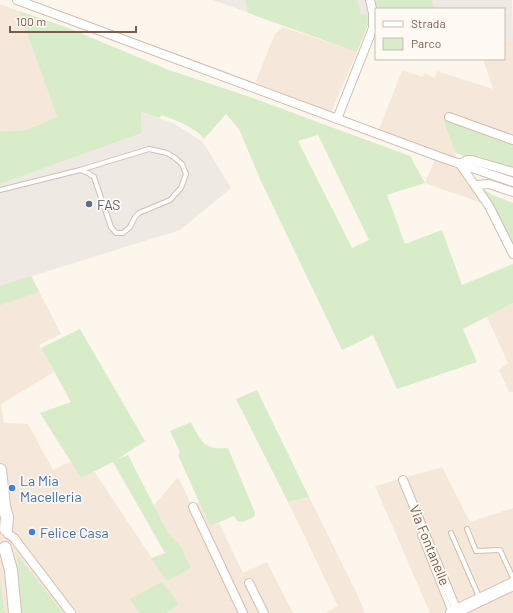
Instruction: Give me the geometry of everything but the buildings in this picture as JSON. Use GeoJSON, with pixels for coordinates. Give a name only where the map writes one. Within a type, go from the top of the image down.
{"type":"FeatureCollection","features":[{"type":"Feature","properties":{"kind":"street"},"geometry":{"type":"LineString","coordinates":[[17,0],[473,169],[513,182]]}},
{"type":"Feature","properties":{"kind":"street"},"geometry":{"type":"LineString","coordinates":[[337,119],[373,28],[373,13],[370,0]]}},
{"type":"Feature","properties":{"kind":"street"},"geometry":{"type":"LineString","coordinates":[[449,118],[513,140]]}},
{"type":"Feature","properties":{"kind":"street"},"geometry":{"type":"LineString","coordinates":[[460,164],[467,160],[472,160],[513,172]]}},
{"type":"Feature","properties":{"kind":"street"},"geometry":{"type":"LineString","coordinates":[[460,164],[476,185],[489,206],[513,254]]}},
{"type":"Feature","properties":{"kind":"street"},"geometry":{"type":"LineString","coordinates":[[476,185],[488,184],[513,192]]}},
{"type":"Feature","properties":{"kind":"street"},"geometry":{"type":"LineString","coordinates":[[0,470],[2,511],[7,517],[5,530],[8,542],[2,550],[11,570],[10,576],[15,613]]}},
{"type":"Feature","properties":{"kind":"street","name":"Via Fontanelle"},"geometry":{"type":"LineString","coordinates":[[404,480],[453,612]]}},
{"type":"Feature","properties":{"kind":"street"},"geometry":{"type":"LineString","coordinates":[[193,507],[243,613]]}},
{"type":"Feature","properties":{"kind":"street"},"geometry":{"type":"LineString","coordinates":[[5,530],[14,538],[71,613]]}},
{"type":"Feature","properties":{"kind":"street"},"geometry":{"type":"LineString","coordinates":[[0,560],[10,576]]}},
{"type":"Feature","properties":{"kind":"street"},"geometry":{"type":"LineString","coordinates":[[250,583],[264,613]]}},
{"type":"Feature","properties":{"kind":"street"},"geometry":{"type":"LineString","coordinates":[[453,612],[513,584]]}},
{"type":"Feature","properties":{"kind":"lane"},"geometry":{"type":"LineString","coordinates":[[0,190],[80,170],[149,149],[167,153],[175,158],[182,164],[186,174],[184,182],[177,194],[170,200],[139,213],[130,227],[123,233],[116,233],[111,227],[94,177],[80,170]]}},
{"type":"Feature","properties":{"kind":"lane"},"geometry":{"type":"LineString","coordinates":[[467,529],[476,551],[500,550],[513,578]]}},
{"type":"Feature","properties":{"kind":"lane"},"geometry":{"type":"LineString","coordinates":[[451,533],[480,600]]}},
{"type":"Feature","properties":{"kind":"lane"},"geometry":{"type":"LineString","coordinates":[[420,535],[453,612]]}},
{"type":"Feature","properties":{"kind":"shaded area"},"geometry":{"type":"Polygon","coordinates":[[[213,0],[512,0],[513,41],[505,40],[505,8],[375,8],[375,25],[368,24],[357,52],[213,0]]]}},
{"type":"Feature","properties":{"kind":"shaded area"},"geometry":{"type":"Polygon","coordinates":[[[0,4],[19,11],[57,117],[26,130],[0,131],[0,4]]]}},
{"type":"Feature","properties":{"kind":"shaded area"},"geometry":{"type":"Polygon","coordinates":[[[283,27],[357,52],[331,112],[255,83],[275,34],[283,27]]]}},
{"type":"Feature","properties":{"kind":"shaded area"},"geometry":{"type":"Polygon","coordinates":[[[505,40],[513,41],[513,143],[443,121],[462,173],[484,204],[425,183],[438,152],[379,130],[402,70],[423,77],[424,73],[435,78],[437,71],[493,89],[483,60],[505,60],[505,40]]]}},
{"type":"Feature","properties":{"kind":"shaded area"},"geometry":{"type":"Polygon","coordinates":[[[141,112],[173,123],[203,142],[231,188],[180,230],[0,286],[0,184],[142,133],[141,112]]]}},
{"type":"Feature","properties":{"kind":"shaded area"},"geometry":{"type":"Polygon","coordinates":[[[31,276],[61,334],[39,345],[54,372],[1,404],[4,423],[28,424],[53,470],[71,461],[81,478],[94,471],[167,581],[180,545],[168,533],[154,505],[178,477],[191,504],[199,502],[210,526],[219,523],[243,573],[267,562],[293,613],[0,613],[0,286],[31,276]]]}},
{"type":"Feature","properties":{"kind":"shaded area"},"geometry":{"type":"Polygon","coordinates":[[[513,303],[513,392],[509,392],[499,370],[508,363],[486,315],[513,303]]]}},
{"type":"Feature","properties":{"kind":"shaded area"},"geometry":{"type":"Polygon","coordinates":[[[442,467],[470,522],[513,508],[513,613],[430,613],[375,486],[442,467]]]}},
{"type":"Feature","properties":{"kind":"shaded area"},"geometry":{"type":"Polygon","coordinates":[[[309,497],[365,613],[325,613],[338,606],[288,502],[309,497]]]}},
{"type":"Feature","properties":{"kind":"green space"},"geometry":{"type":"Polygon","coordinates":[[[245,0],[357,0],[361,15],[367,14],[368,24],[357,52],[248,13],[245,0]]]}},
{"type":"Feature","properties":{"kind":"green space"},"geometry":{"type":"Polygon","coordinates":[[[375,0],[432,0],[434,8],[377,8],[375,0]]]}},
{"type":"Feature","properties":{"kind":"green space"},"geometry":{"type":"Polygon","coordinates":[[[19,11],[66,27],[169,70],[247,96],[410,156],[425,183],[387,195],[405,244],[442,230],[462,285],[513,264],[513,303],[463,329],[477,362],[397,389],[373,335],[342,350],[260,179],[239,129],[226,114],[204,139],[196,131],[179,122],[162,115],[159,118],[141,112],[142,133],[0,184],[0,131],[26,130],[57,117],[19,11]],[[318,135],[298,141],[352,248],[369,240],[318,135]]]}},
{"type":"Feature","properties":{"kind":"green space"},"geometry":{"type":"Polygon","coordinates":[[[443,120],[513,143],[513,168],[478,156],[464,156],[455,153],[443,120]]]}},
{"type":"Feature","properties":{"kind":"green space"},"geometry":{"type":"Polygon","coordinates":[[[485,190],[513,203],[513,250],[483,191],[485,190]]]}},
{"type":"Feature","properties":{"kind":"green space"},"geometry":{"type":"Polygon","coordinates":[[[31,276],[39,292],[0,305],[0,286],[31,276]]]}},
{"type":"Feature","properties":{"kind":"green space"},"geometry":{"type":"Polygon","coordinates":[[[80,329],[145,441],[116,460],[128,455],[168,533],[180,545],[191,568],[167,581],[151,558],[165,553],[113,462],[81,478],[40,413],[71,402],[41,348],[80,329]]]}},
{"type":"Feature","properties":{"kind":"green space"},"geometry":{"type":"Polygon","coordinates":[[[257,390],[309,497],[288,502],[236,399],[257,390]]]}},
{"type":"Feature","properties":{"kind":"green space"},"geometry":{"type":"Polygon","coordinates":[[[191,422],[201,440],[208,446],[214,448],[228,448],[255,513],[254,517],[242,522],[237,521],[234,516],[210,526],[178,455],[180,452],[170,431],[191,422]]]}},
{"type":"Feature","properties":{"kind":"green space"},"geometry":{"type":"Polygon","coordinates":[[[17,555],[63,613],[22,613],[17,555]]]}},
{"type":"Feature","properties":{"kind":"green space"},"geometry":{"type":"Polygon","coordinates":[[[0,580],[5,613],[0,613],[0,580]]]}},
{"type":"Feature","properties":{"kind":"green space"},"geometry":{"type":"Polygon","coordinates":[[[162,582],[179,604],[166,613],[139,613],[130,599],[162,582]]]}},
{"type":"Feature","properties":{"kind":"place","name":"FAS"},"geometry":{"type":"Point","coordinates":[89,204]}},
{"type":"Feature","properties":{"kind":"place","name":"La Mia Macelleria"},"geometry":{"type":"Point","coordinates":[12,488]}},
{"type":"Feature","properties":{"kind":"place","name":"Felice Casa"},"geometry":{"type":"Point","coordinates":[32,532]}}]}
